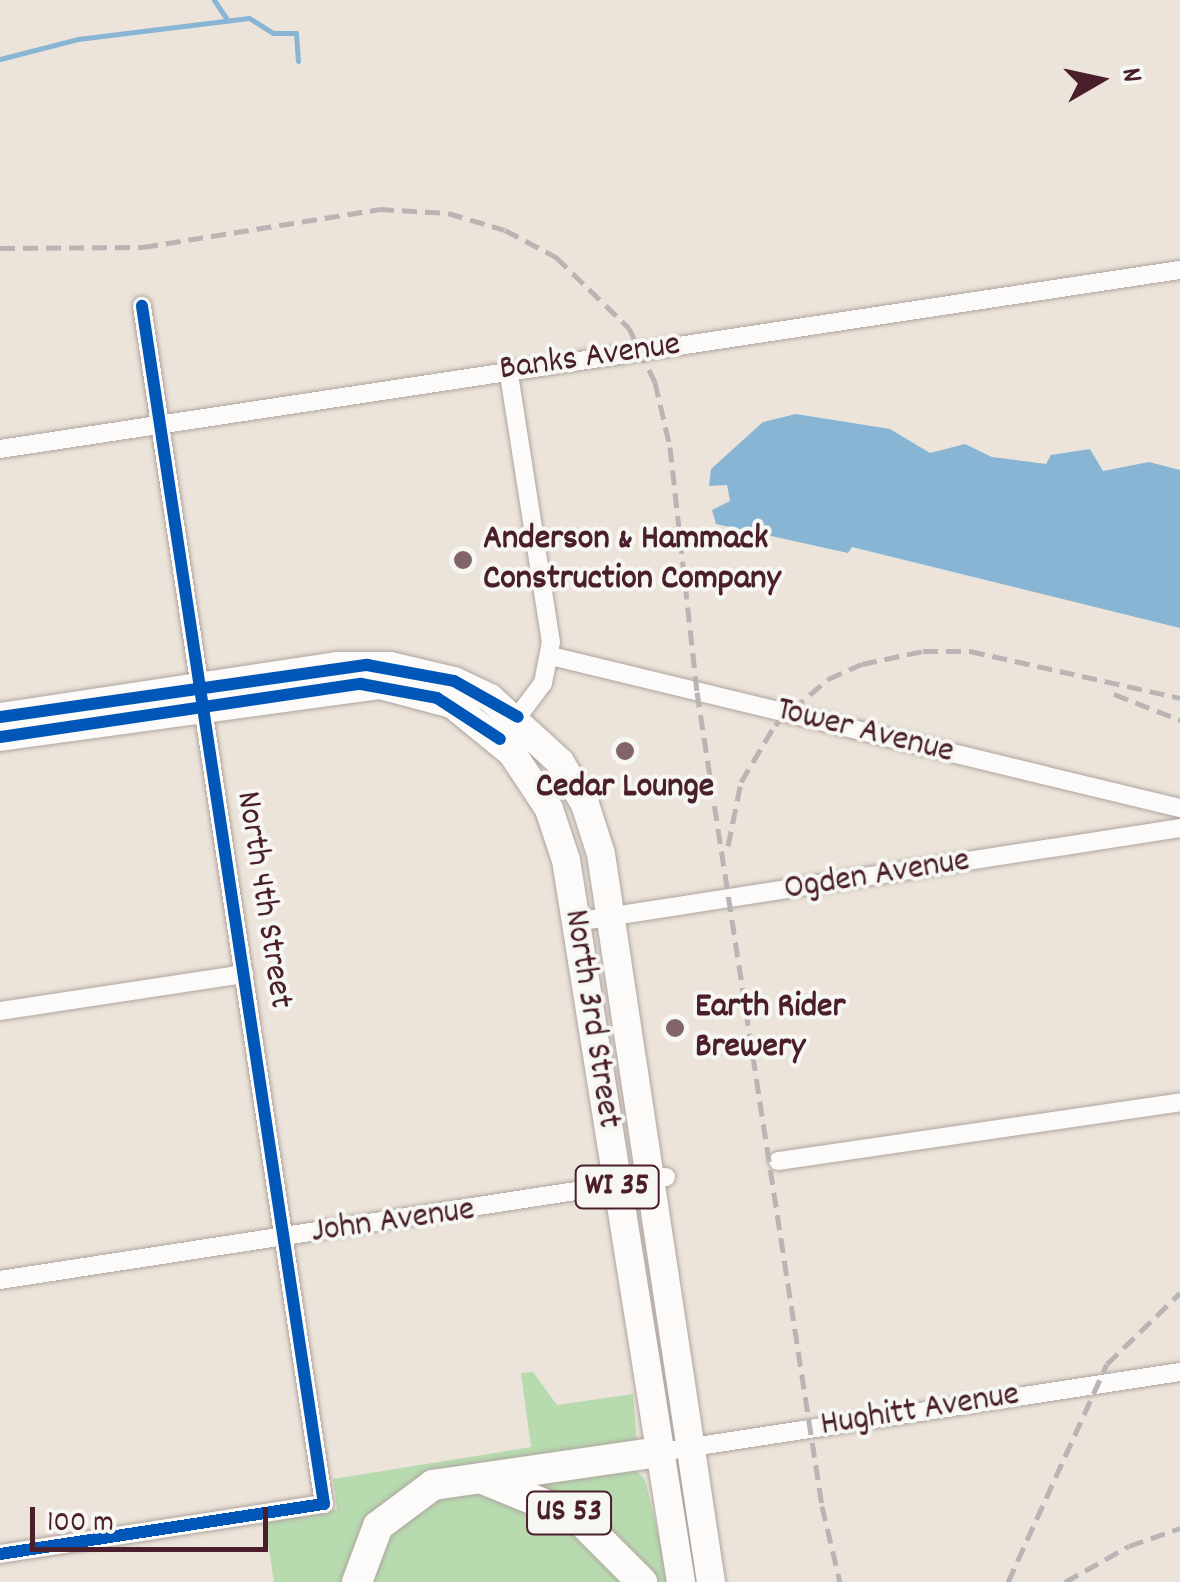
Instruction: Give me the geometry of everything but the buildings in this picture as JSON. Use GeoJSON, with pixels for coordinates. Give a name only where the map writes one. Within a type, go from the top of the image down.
{"type":"FeatureCollection","features":[{"type":"Feature","properties":{"kind":"highway"},"geometry":{"type":"LineString","coordinates":[[475,1477],[660,1452]]}},
{"type":"Feature","properties":{"kind":"highway","name":"US 53"},"geometry":{"type":"LineString","coordinates":[[357,1582],[368,1541],[392,1512],[434,1486],[475,1477],[578,1518],[642,1582]]}},
{"type":"Feature","properties":{"kind":"main road","name":"WI 35"},"geometry":{"type":"LineString","coordinates":[[0,737],[346,665],[390,666],[454,681],[518,717]]}},
{"type":"Feature","properties":{"kind":"main road","name":"WI 35"},"geometry":{"type":"LineString","coordinates":[[0,717],[201,697],[380,685],[452,704],[500,739]]}},
{"type":"Feature","properties":{"kind":"main road","name":"North 3rd Street"},"geometry":{"type":"LineString","coordinates":[[518,717],[560,762],[585,804],[610,916],[657,1179],[711,1582]]}},
{"type":"Feature","properties":{"kind":"main road","name":"North 3rd Street"},"geometry":{"type":"LineString","coordinates":[[500,739],[534,782],[556,825],[681,1582]]}},
{"type":"Feature","properties":{"kind":"street","name":"Banks Avenue"},"geometry":{"type":"LineString","coordinates":[[0,449],[508,368],[1180,270]]}},
{"type":"Feature","properties":{"kind":"street","name":"North 4th Street"},"geometry":{"type":"LineString","coordinates":[[0,1554],[324,1504],[142,306]]}},
{"type":"Feature","properties":{"kind":"street"},"geometry":{"type":"LineString","coordinates":[[500,739],[543,683],[550,656],[508,368]]}},
{"type":"Feature","properties":{"kind":"street","name":"Tower Avenue"},"geometry":{"type":"LineString","coordinates":[[550,656],[1180,808]]}},
{"type":"Feature","properties":{"kind":"street","name":"Ogden Avenue"},"geometry":{"type":"LineString","coordinates":[[574,922],[1180,828]]}},
{"type":"Feature","properties":{"kind":"street"},"geometry":{"type":"LineString","coordinates":[[0,1011],[244,974]]}},
{"type":"Feature","properties":{"kind":"street"},"geometry":{"type":"LineString","coordinates":[[778,1161],[1180,1102]]}},
{"type":"Feature","properties":{"kind":"street","name":"John Avenue"},"geometry":{"type":"LineString","coordinates":[[0,1280],[657,1179]]}},
{"type":"Feature","properties":{"kind":"street","name":"Hughitt Avenue"},"geometry":{"type":"LineString","coordinates":[[660,1452],[1180,1372]]}},
{"type":"Feature","properties":{"kind":"green space"},"geometry":{"type":"Polygon","coordinates":[[[533,1372],[557,1405],[633,1394],[637,1442],[437,1478],[346,1582],[274,1582],[265,1523],[337,1509],[333,1479],[531,1447],[521,1373],[533,1372]]]}},
{"type":"Feature","properties":{"kind":"green space"},"geometry":{"type":"Polygon","coordinates":[[[634,1468],[645,1480],[670,1582],[651,1582],[522,1484],[634,1468]]]}},
{"type":"Feature","properties":{"kind":"green space"},"geometry":{"type":"Polygon","coordinates":[[[478,1489],[557,1517],[632,1582],[367,1582],[375,1552],[423,1501],[478,1489]]]}},
{"type":"Feature","properties":{"kind":"water"},"geometry":{"type":"Polygon","coordinates":[[[796,414],[890,429],[930,453],[965,444],[992,457],[1046,464],[1051,455],[1090,449],[1103,471],[1149,462],[1180,470],[1180,628],[852,547],[848,553],[716,524],[712,510],[730,501],[727,485],[709,486],[711,469],[763,422],[796,414]]]}},
{"type":"Feature","properties":{"kind":"waterway"},"geometry":{"type":"LineString","coordinates":[[214,0],[226,18]]}},
{"type":"Feature","properties":{"kind":"waterway"},"geometry":{"type":"LineString","coordinates":[[0,59],[78,39],[249,18],[273,33],[296,33],[298,61]]}},
{"type":"Feature","properties":{"kind":"railway"},"geometry":{"type":"LineString","coordinates":[[0,248],[143,247],[379,209],[448,213],[505,230],[556,257],[629,328],[655,382],[670,447],[697,692],[822,1506],[840,1582]]}},
{"type":"Feature","properties":{"kind":"railway"},"geometry":{"type":"LineString","coordinates":[[728,846],[741,782],[775,725],[828,679],[862,664],[923,651],[970,651],[1180,698]]}},
{"type":"Feature","properties":{"kind":"railway"},"geometry":{"type":"LineString","coordinates":[[1114,694],[1180,720]]}},
{"type":"Feature","properties":{"kind":"railway"},"geometry":{"type":"LineString","coordinates":[[1008,1582],[1107,1364],[1180,1293]]}},
{"type":"Feature","properties":{"kind":"railway"},"geometry":{"type":"LineString","coordinates":[[1065,1582],[1129,1546],[1180,1528]]}},
{"type":"Feature","properties":{"kind":"cycle path"},"geometry":{"type":"LineString","coordinates":[[0,1554],[324,1504],[142,306]]}},
{"type":"Feature","properties":{"kind":"cycle path"},"geometry":{"type":"LineString","coordinates":[[0,717],[367,665],[454,681],[518,717]]}},
{"type":"Feature","properties":{"kind":"cycle path"},"geometry":{"type":"LineString","coordinates":[[0,737],[361,684],[437,698],[500,739]]}},
{"type":"Feature","properties":{"kind":"place","name":"Anderson & Hammack Construction Company"},"geometry":{"type":"Point","coordinates":[463,560]}},
{"type":"Feature","properties":{"kind":"place","name":"Cedar Lounge"},"geometry":{"type":"Point","coordinates":[625,751]}},
{"type":"Feature","properties":{"kind":"place","name":"Earth Rider Brewery"},"geometry":{"type":"Point","coordinates":[675,1028]}}]}
